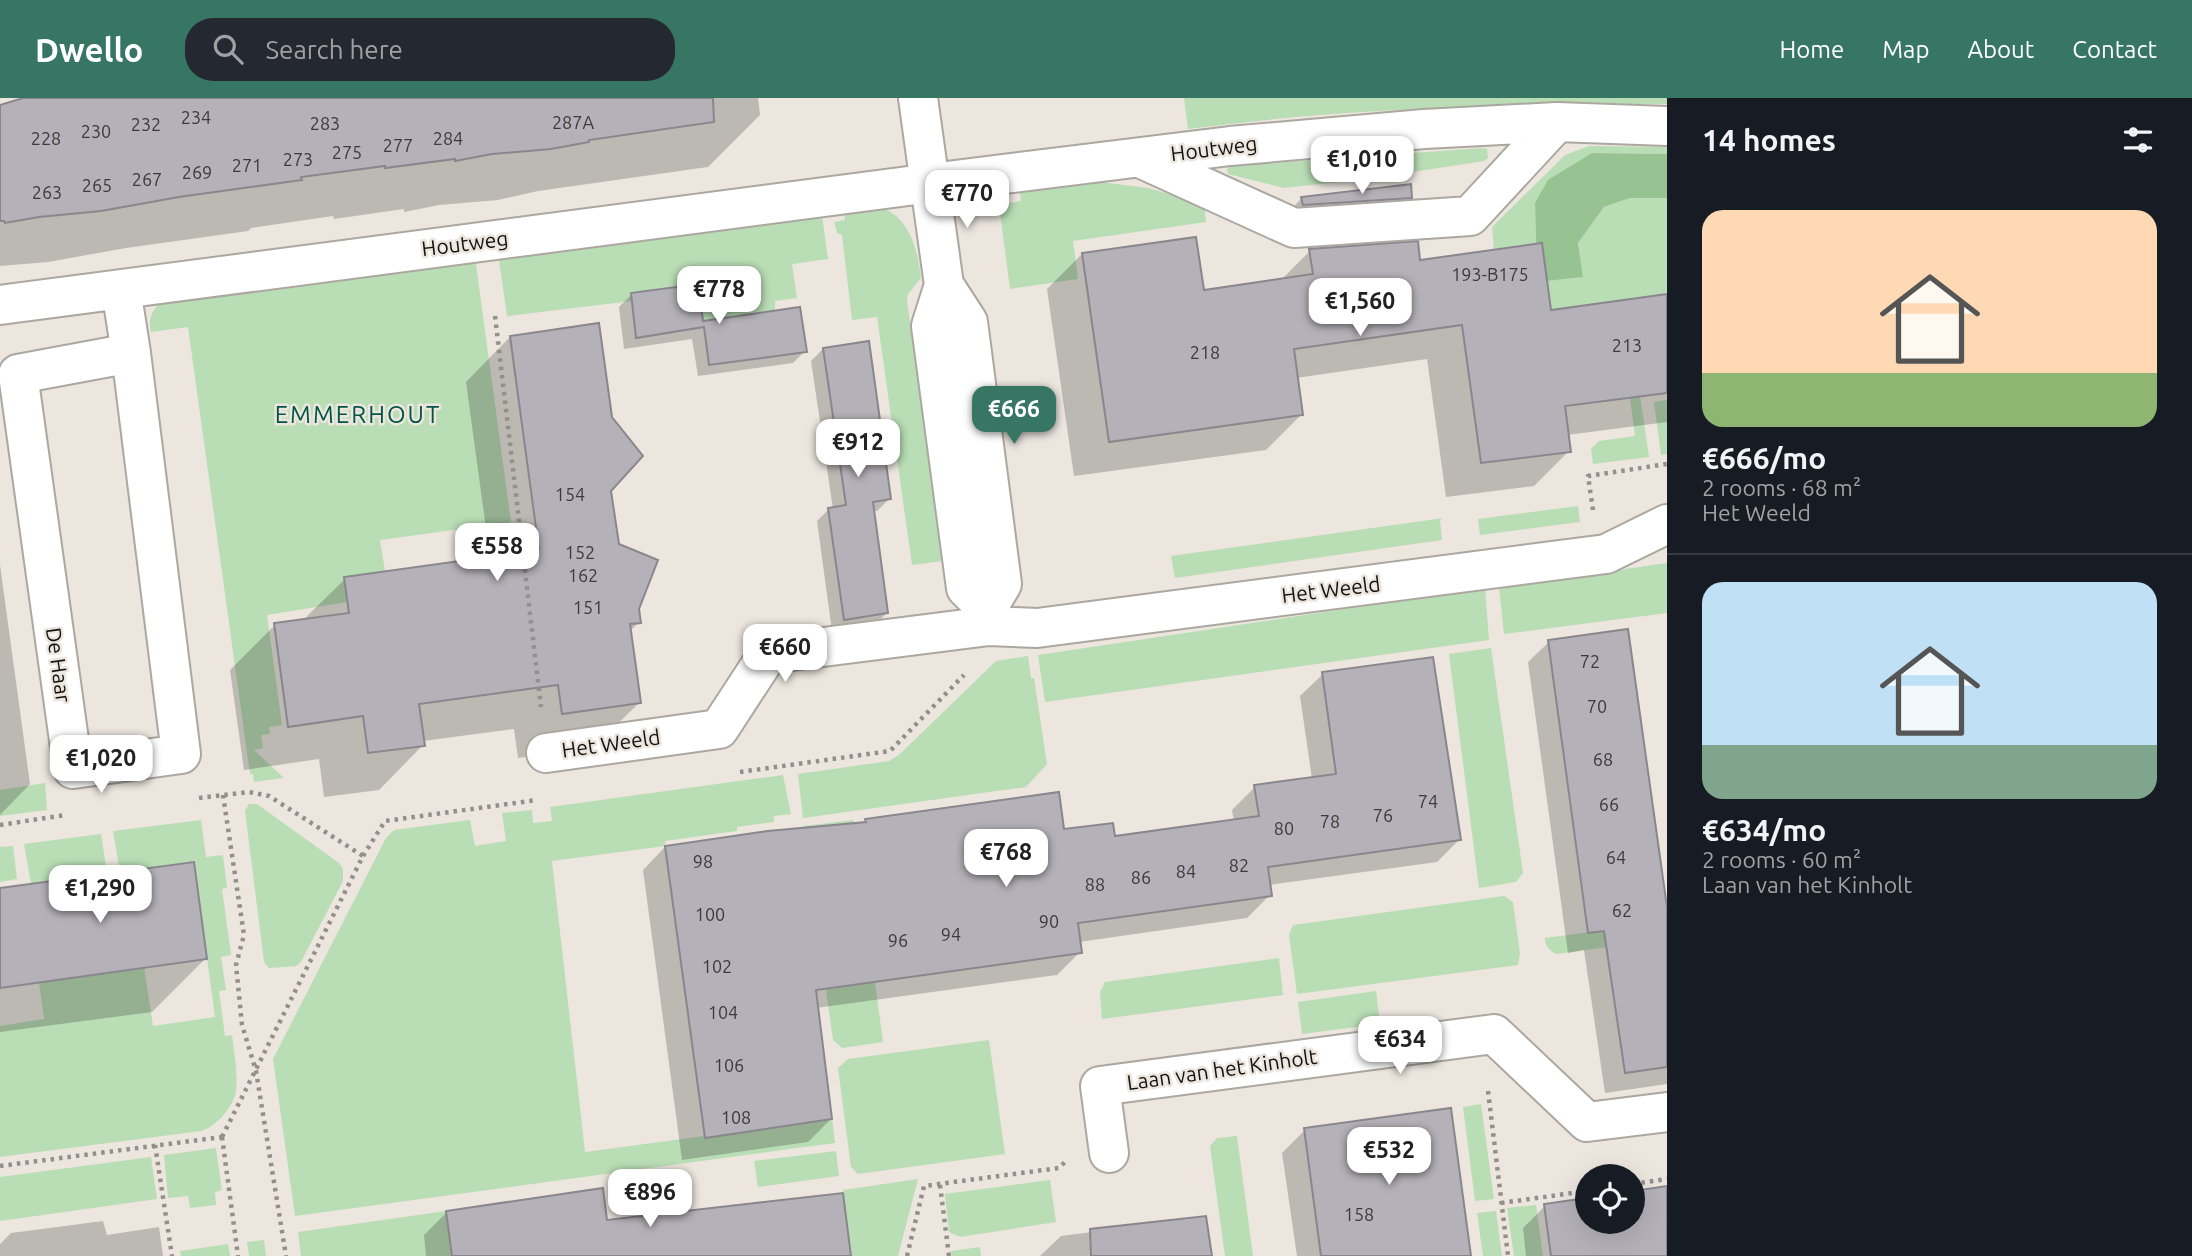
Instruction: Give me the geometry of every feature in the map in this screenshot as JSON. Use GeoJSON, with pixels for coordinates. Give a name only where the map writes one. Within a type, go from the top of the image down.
{"type":"FeatureCollection","features":[{"type":"Feature","properties":{"kind":"street"},"geometry":{"type":"LineString","coordinates":[[918,98],[944,285],[931,326],[932,340],[966,588],[988,618]]}},
{"type":"Feature","properties":{"kind":"street"},"geometry":{"type":"LineString","coordinates":[[1142,159],[1294,228],[1470,216],[1557,122]]}},
{"type":"Feature","properties":{"kind":"street","name":"Houtweg"},"geometry":{"type":"LineString","coordinates":[[0,305],[1230,146],[1557,122],[1667,126]]}},
{"type":"Feature","properties":{"kind":"street","name":"De Haar"},"geometry":{"type":"LineString","coordinates":[[121,289],[131,353],[181,754],[73,769],[18,374],[131,353]]}},
{"type":"Feature","properties":{"kind":"street","name":"Het Weeld"},"geometry":{"type":"LineString","coordinates":[[546,753],[719,729],[768,654],[988,618],[1037,628],[1606,554],[1667,524]]}},
{"type":"Feature","properties":{"kind":"street","name":"Laan van het Kinholt"},"geometry":{"type":"LineString","coordinates":[[1108,1149],[1100,1086],[1494,1034],[1587,1122],[1667,1112]]}},
{"type":"Feature","properties":{"kind":"path","name":"Het Weeld"},"geometry":{"type":"LineString","coordinates":[[495,316],[546,753]]}},
{"type":"Feature","properties":{"kind":"path"},"geometry":{"type":"LineString","coordinates":[[196,799],[249,792],[269,796],[363,856],[222,1137],[238,1256]]}},
{"type":"Feature","properties":{"kind":"path"},"geometry":{"type":"LineString","coordinates":[[223,795],[244,935],[236,965],[242,1025],[256,1071],[286,1256]]}},
{"type":"Feature","properties":{"kind":"path"},"geometry":{"type":"LineString","coordinates":[[0,825],[75,814]]}},
{"type":"Feature","properties":{"kind":"path"},"geometry":{"type":"LineString","coordinates":[[1508,1256],[1487,1092],[1518,1056]]}},
{"type":"Feature","properties":{"kind":"path"},"geometry":{"type":"LineString","coordinates":[[0,1166],[222,1137]]}},
{"type":"Feature","properties":{"kind":"path"},"geometry":{"type":"LineString","coordinates":[[155,1145],[172,1256]]}},
{"type":"Feature","properties":{"kind":"path"},"geometry":{"type":"LineString","coordinates":[[907,1256],[925,1186],[1059,1168],[1078,1150],[1108,1149]]}},
{"type":"Feature","properties":{"kind":"path"},"geometry":{"type":"LineString","coordinates":[[1645,1183],[1667,1180]]}},
{"type":"Feature","properties":{"kind":"path"},"geometry":{"type":"LineString","coordinates":[[940,1185],[949,1256]]}},
{"type":"Feature","properties":{"kind":"path"},"geometry":{"type":"LineString","coordinates":[[1501,1203],[1575,1193]]}},
{"type":"Feature","properties":{"kind":"green space"},"geometry":{"type":"Polygon","coordinates":[[[1184,98],[1667,98],[1667,104],[1547,105],[1367,112],[1188,129],[1184,98]]]}},
{"type":"Feature","properties":{"kind":"green space"},"geometry":{"type":"Polygon","coordinates":[[[1589,146],[1667,147],[1667,154],[1592,153],[1535,203],[1536,243],[1494,249],[1492,228],[1496,223],[1565,155],[1589,146]]]}},
{"type":"Feature","properties":{"kind":"green space"},"geometry":{"type":"Polygon","coordinates":[[[1487,149],[1488,158],[1484,161],[1374,178],[1284,188],[1228,174],[1227,169],[1230,166],[1487,149]]]}},
{"type":"Feature","properties":{"kind":"green space"},"geometry":{"type":"Polygon","coordinates":[[[1592,153],[1667,154],[1667,198],[1630,198],[1604,207],[1578,243],[1583,277],[1547,281],[1542,243],[1536,243],[1535,203],[1548,180],[1592,153]]]}},
{"type":"Feature","properties":{"kind":"green space"},"geometry":{"type":"Polygon","coordinates":[[[1083,180],[1148,188],[1204,204],[1206,222],[1073,241],[1078,279],[1010,289],[999,205],[1021,201],[1019,188],[1083,180]]]}},
{"type":"Feature","properties":{"kind":"green space"},"geometry":{"type":"Polygon","coordinates":[[[1630,198],[1667,198],[1667,294],[1551,310],[1547,281],[1583,277],[1578,243],[1604,207],[1630,198]]]}},
{"type":"Feature","properties":{"kind":"green space"},"geometry":{"type":"Polygon","coordinates":[[[844,206],[877,207],[888,211],[904,225],[914,245],[921,278],[908,294],[907,301],[943,561],[912,565],[877,317],[852,320],[842,235],[837,233],[834,222],[845,220],[844,206]]]}},
{"type":"Feature","properties":{"kind":"green space"},"geometry":{"type":"Polygon","coordinates":[[[821,208],[828,259],[792,264],[797,298],[775,301],[775,311],[703,321],[697,284],[631,293],[632,301],[507,316],[498,253],[821,208]]]}},
{"type":"Feature","properties":{"kind":"green space"},"geometry":{"type":"Polygon","coordinates":[[[475,257],[511,522],[380,540],[385,571],[344,577],[347,602],[267,615],[282,725],[269,727],[270,734],[261,735],[263,748],[254,750],[284,778],[254,782],[253,774],[250,774],[188,327],[151,332],[152,313],[160,303],[475,257]]]}},
{"type":"Feature","properties":{"kind":"green space"},"geometry":{"type":"Polygon","coordinates":[[[1640,396],[1649,457],[1593,464],[1591,449],[1599,441],[1635,436],[1630,398],[1640,396]]]}},
{"type":"Feature","properties":{"kind":"green space"},"geometry":{"type":"Polygon","coordinates":[[[1667,400],[1667,454],[1661,455],[1654,402],[1667,400]]]}},
{"type":"Feature","properties":{"kind":"green space"},"geometry":{"type":"Polygon","coordinates":[[[1578,506],[1580,522],[1480,535],[1478,519],[1578,506]]]}},
{"type":"Feature","properties":{"kind":"green space"},"geometry":{"type":"Polygon","coordinates":[[[1444,518],[1440,520],[1442,540],[1175,578],[1171,556],[1444,518]]]}},
{"type":"Feature","properties":{"kind":"green space"},"geometry":{"type":"Polygon","coordinates":[[[1667,563],[1667,613],[1504,634],[1499,587],[1667,563]]]}},
{"type":"Feature","properties":{"kind":"green space"},"geometry":{"type":"Polygon","coordinates":[[[1485,588],[1489,640],[1045,702],[1038,655],[1485,588]]]}},
{"type":"Feature","properties":{"kind":"green space"},"geometry":{"type":"Polygon","coordinates":[[[1491,648],[1523,873],[1516,882],[1479,888],[1449,654],[1491,648]]]}},
{"type":"Feature","properties":{"kind":"green space"},"geometry":{"type":"Polygon","coordinates":[[[1028,656],[1047,764],[1026,787],[803,818],[798,774],[889,761],[900,754],[996,661],[1028,656]]]}},
{"type":"Feature","properties":{"kind":"green space"},"geometry":{"type":"Polygon","coordinates":[[[783,775],[791,814],[774,816],[774,822],[737,827],[737,831],[665,841],[665,846],[552,861],[585,1152],[832,1119],[835,1143],[295,1216],[273,1059],[386,838],[394,830],[470,820],[475,846],[506,841],[502,813],[532,810],[533,823],[552,821],[550,807],[783,775]]]}},
{"type":"Feature","properties":{"kind":"green space"},"geometry":{"type":"Polygon","coordinates":[[[45,783],[47,810],[0,816],[0,790],[45,783]]]}},
{"type":"Feature","properties":{"kind":"green space"},"geometry":{"type":"Polygon","coordinates":[[[249,804],[257,804],[339,863],[343,869],[343,881],[301,962],[296,966],[269,968],[264,962],[245,811],[249,804]]]}},
{"type":"Feature","properties":{"kind":"green space"},"geometry":{"type":"Polygon","coordinates":[[[201,820],[206,857],[223,855],[227,888],[222,889],[231,955],[221,957],[226,990],[219,991],[225,1036],[232,1035],[236,1063],[236,1091],[232,1103],[218,1121],[201,1131],[0,1157],[0,1026],[44,1019],[39,982],[144,967],[153,1026],[215,1017],[194,862],[120,872],[113,831],[201,820]]]}},
{"type":"Feature","properties":{"kind":"green space"},"geometry":{"type":"Polygon","coordinates":[[[853,820],[883,1042],[842,1048],[833,1040],[803,826],[853,820]]]}},
{"type":"Feature","properties":{"kind":"green space"},"geometry":{"type":"Polygon","coordinates":[[[101,834],[107,873],[31,884],[24,844],[101,834]]]}},
{"type":"Feature","properties":{"kind":"green space"},"geometry":{"type":"Polygon","coordinates":[[[13,846],[17,879],[0,882],[0,847],[13,846]]]}},
{"type":"Feature","properties":{"kind":"green space"},"geometry":{"type":"Polygon","coordinates":[[[1504,896],[1513,902],[1520,954],[1518,965],[1297,994],[1289,935],[1293,925],[1504,896]]]}},
{"type":"Feature","properties":{"kind":"green space"},"geometry":{"type":"Polygon","coordinates":[[[1667,922],[1667,939],[1556,954],[1548,948],[1545,941],[1545,938],[1667,922]]]}},
{"type":"Feature","properties":{"kind":"green space"},"geometry":{"type":"Polygon","coordinates":[[[1279,958],[1283,995],[1102,1019],[1100,992],[1105,982],[1279,958]]]}},
{"type":"Feature","properties":{"kind":"green space"},"geometry":{"type":"Polygon","coordinates":[[[1376,991],[1380,1024],[1302,1034],[1298,1002],[1376,991]]]}},
{"type":"Feature","properties":{"kind":"green space"},"geometry":{"type":"Polygon","coordinates":[[[989,1040],[1005,1154],[858,1174],[851,1167],[838,1068],[848,1059],[989,1040]]]}},
{"type":"Feature","properties":{"kind":"green space"},"geometry":{"type":"Polygon","coordinates":[[[1481,1104],[1494,1199],[1475,1201],[1463,1107],[1481,1104]]]}},
{"type":"Feature","properties":{"kind":"green space"},"geometry":{"type":"Polygon","coordinates":[[[1237,1136],[1253,1256],[1225,1256],[1210,1146],[1217,1138],[1237,1136]]]}},
{"type":"Feature","properties":{"kind":"green space"},"geometry":{"type":"Polygon","coordinates":[[[216,1148],[222,1190],[215,1192],[216,1205],[190,1208],[188,1196],[168,1198],[164,1155],[216,1148]]]}},
{"type":"Feature","properties":{"kind":"green space"},"geometry":{"type":"Polygon","coordinates":[[[836,1151],[839,1176],[758,1187],[754,1161],[836,1151]]]}},
{"type":"Feature","properties":{"kind":"green space"},"geometry":{"type":"Polygon","coordinates":[[[151,1157],[157,1199],[0,1221],[0,1177],[151,1157]]]}},
{"type":"Feature","properties":{"kind":"green space"},"geometry":{"type":"Polygon","coordinates":[[[918,1179],[898,1256],[852,1256],[843,1190],[918,1179]]]}},
{"type":"Feature","properties":{"kind":"green space"},"geometry":{"type":"Polygon","coordinates":[[[1050,1180],[1056,1222],[960,1237],[949,1232],[945,1194],[1050,1180]]]}},
{"type":"Feature","properties":{"kind":"green space"},"geometry":{"type":"Polygon","coordinates":[[[1536,1205],[1543,1256],[1514,1256],[1507,1208],[1536,1205]]]}},
{"type":"Feature","properties":{"kind":"green space"},"geometry":{"type":"Polygon","coordinates":[[[446,1211],[452,1256],[301,1256],[298,1232],[446,1211]]]}},
{"type":"Feature","properties":{"kind":"green space"},"geometry":{"type":"Polygon","coordinates":[[[1496,1211],[1502,1256],[1483,1256],[1477,1213],[1496,1211]]]}},
{"type":"Feature","properties":{"kind":"green space"},"geometry":{"type":"Polygon","coordinates":[[[264,1240],[266,1256],[249,1256],[247,1242],[264,1240]]]}},
{"type":"Feature","properties":{"kind":"green space"},"geometry":{"type":"Polygon","coordinates":[[[228,1244],[230,1256],[181,1256],[180,1251],[228,1244]]]}},
{"type":"Feature","properties":{"kind":"green space"},"geometry":{"type":"Polygon","coordinates":[[[980,1247],[981,1256],[952,1256],[951,1251],[980,1247]]]}},
{"type":"Feature","properties":{"kind":"building"},"geometry":{"type":"Polygon","coordinates":[[[23,98],[713,98],[714,122],[589,140],[551,149],[301,177],[302,180],[5,223],[0,221],[0,105],[23,98]]]}},
{"type":"Feature","properties":{"kind":"building"},"geometry":{"type":"Polygon","coordinates":[[[1411,184],[1412,198],[1303,205],[1301,197],[1411,184]]]}},
{"type":"Feature","properties":{"kind":"building"},"geometry":{"type":"Polygon","coordinates":[[[1196,237],[1204,290],[1313,274],[1309,249],[1418,241],[1420,260],[1542,243],[1551,310],[1667,294],[1667,393],[1565,406],[1571,452],[1481,463],[1462,325],[1294,349],[1303,415],[1109,442],[1082,253],[1196,237]]]}},
{"type":"Feature","properties":{"kind":"building"},"geometry":{"type":"Polygon","coordinates":[[[698,284],[703,321],[800,307],[807,352],[709,365],[704,327],[636,338],[631,293],[698,284]]]}},
{"type":"Feature","properties":{"kind":"building"},"geometry":{"type":"Polygon","coordinates":[[[599,323],[612,417],[643,456],[611,491],[619,544],[658,560],[639,609],[641,623],[630,624],[641,703],[562,714],[558,685],[419,704],[425,746],[368,753],[363,716],[288,727],[274,623],[349,613],[344,577],[539,550],[510,336],[599,323]]]}},
{"type":"Feature","properties":{"kind":"building"},"geometry":{"type":"Polygon","coordinates":[[[869,341],[891,499],[873,502],[888,613],[844,620],[828,508],[846,505],[823,348],[869,341]]]}},
{"type":"Feature","properties":{"kind":"building"},"geometry":{"type":"Polygon","coordinates":[[[1628,629],[1667,907],[1667,1067],[1625,1073],[1604,931],[1588,933],[1548,640],[1628,629]]]}},
{"type":"Feature","properties":{"kind":"building"},"geometry":{"type":"Polygon","coordinates":[[[1433,657],[1461,840],[1268,867],[1272,896],[1078,923],[1082,953],[816,990],[832,1119],[705,1138],[665,846],[768,831],[866,822],[865,819],[1059,792],[1064,829],[1113,823],[1115,836],[1259,816],[1254,785],[1336,774],[1322,672],[1433,657]]]}},
{"type":"Feature","properties":{"kind":"building"},"geometry":{"type":"Polygon","coordinates":[[[194,862],[207,959],[0,988],[0,888],[194,862]]]}},
{"type":"Feature","properties":{"kind":"building"},"geometry":{"type":"Polygon","coordinates":[[[1451,1108],[1471,1256],[1321,1256],[1304,1128],[1451,1108]]]}},
{"type":"Feature","properties":{"kind":"building"},"geometry":{"type":"Polygon","coordinates":[[[1667,1186],[1667,1256],[1551,1256],[1544,1204],[1575,1200],[1575,1234],[1645,1234],[1645,1189],[1667,1186]]]}},
{"type":"Feature","properties":{"kind":"building"},"geometry":{"type":"Polygon","coordinates":[[[603,1188],[607,1220],[843,1193],[851,1256],[452,1256],[446,1211],[603,1188]]]}},
{"type":"Feature","properties":{"kind":"building"},"geometry":{"type":"Polygon","coordinates":[[[1206,1216],[1212,1256],[1091,1256],[1090,1229],[1206,1216]]]}},
{"type":"Feature","properties":{"kind":"district","name":"EMMERHOUT"},"geometry":{"type":"Point","coordinates":[358,415]}}]}
